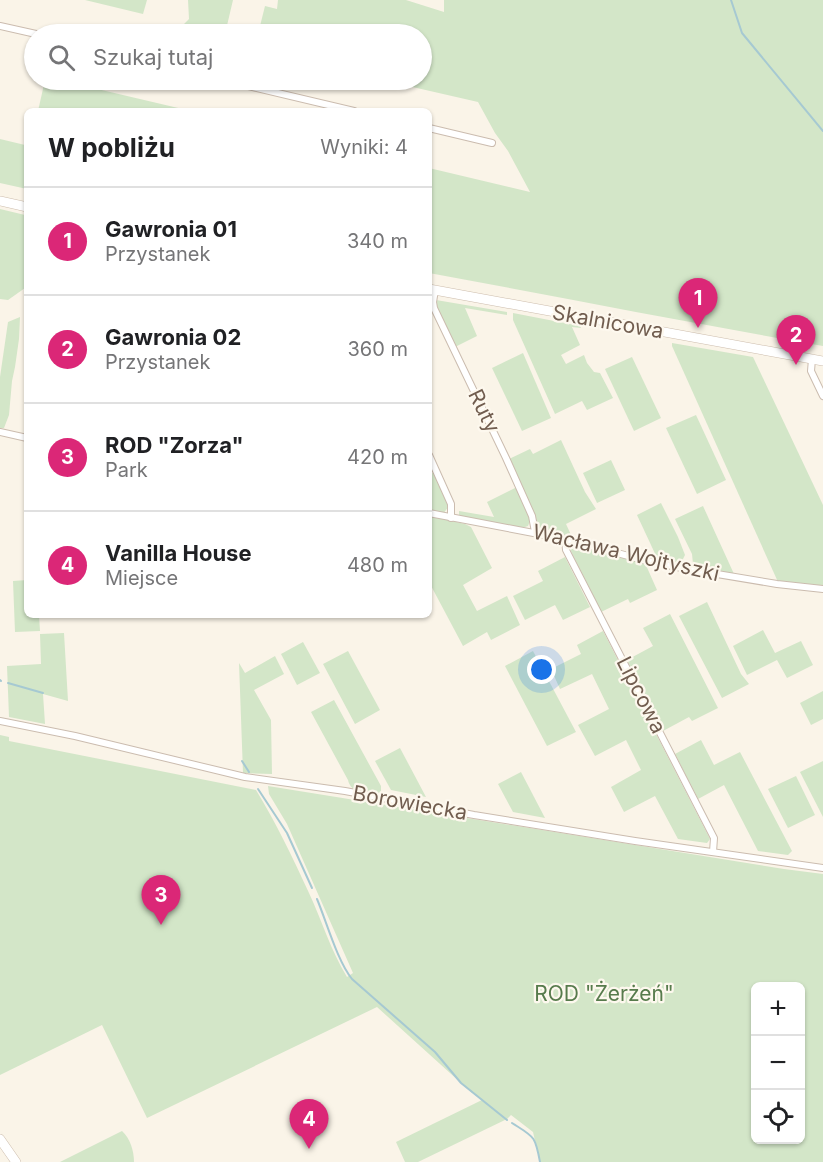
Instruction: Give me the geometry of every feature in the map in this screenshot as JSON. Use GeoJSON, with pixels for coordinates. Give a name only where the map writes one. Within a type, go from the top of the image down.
{"type":"FeatureCollection","features":[{"type":"Feature","properties":{"kind":"street"},"geometry":{"type":"LineString","coordinates":[[0,26],[24,31]]}},
{"type":"Feature","properties":{"kind":"street"},"geometry":{"type":"LineString","coordinates":[[265,90],[341,108]]}},
{"type":"Feature","properties":{"kind":"street"},"geometry":{"type":"LineString","coordinates":[[432,130],[492,143]]}},
{"type":"Feature","properties":{"kind":"street"},"geometry":{"type":"LineString","coordinates":[[0,201],[24,206]]}},
{"type":"Feature","properties":{"kind":"street","name":"Skalnicowa"},"geometry":{"type":"LineString","coordinates":[[432,289],[823,361]]}},
{"type":"Feature","properties":{"kind":"street","name":"Ruty"},"geometry":{"type":"LineString","coordinates":[[432,289],[435,308],[532,516],[535,532]]}},
{"type":"Feature","properties":{"kind":"street"},"geometry":{"type":"LineString","coordinates":[[812,359],[811,371],[823,396]]}},
{"type":"Feature","properties":{"kind":"street"},"geometry":{"type":"LineString","coordinates":[[0,432],[24,437]]}},
{"type":"Feature","properties":{"kind":"street"},"geometry":{"type":"LineString","coordinates":[[432,462],[451,504],[451,518]]}},
{"type":"Feature","properties":{"kind":"street","name":"Wacława Wojtyszki"},"geometry":{"type":"LineString","coordinates":[[432,514],[535,532],[687,569],[777,584],[823,588]]}},
{"type":"Feature","properties":{"kind":"street","name":"Lipcowa"},"geometry":{"type":"LineString","coordinates":[[566,539],[566,550],[714,838],[713,852]]}},
{"type":"Feature","properties":{"kind":"street","name":"Borowiecka"},"geometry":{"type":"LineString","coordinates":[[0,721],[75,736],[245,777],[345,791],[635,841],[823,868]]}},
{"type":"Feature","properties":{"kind":"street"},"geometry":{"type":"LineString","coordinates":[[0,1139],[16,1162]]}},
{"type":"Feature","properties":{"kind":"green space"},"geometry":{"type":"Polygon","coordinates":[[[85,0],[147,0],[143,14],[85,0]]]}},
{"type":"Feature","properties":{"kind":"green space"},"geometry":{"type":"Polygon","coordinates":[[[188,0],[233,0],[227,24],[184,24],[189,19],[188,0]]]}},
{"type":"Feature","properties":{"kind":"green space"},"geometry":{"type":"Polygon","coordinates":[[[278,0],[406,0],[444,12],[444,0],[823,0],[823,346],[432,274],[432,169],[530,192],[508,151],[478,102],[426,90],[432,90],[432,24],[260,24],[265,6],[277,9],[278,0]]]}},
{"type":"Feature","properties":{"kind":"green space"},"geometry":{"type":"Polygon","coordinates":[[[43,90],[102,90],[178,108],[39,108],[43,90]]]}},
{"type":"Feature","properties":{"kind":"green space"},"geometry":{"type":"Polygon","coordinates":[[[0,139],[24,145],[24,188],[0,183],[0,139]]]}},
{"type":"Feature","properties":{"kind":"green space"},"geometry":{"type":"Polygon","coordinates":[[[0,209],[24,215],[24,289],[8,300],[0,299],[0,209]]]}},
{"type":"Feature","properties":{"kind":"green space"},"geometry":{"type":"Polygon","coordinates":[[[436,300],[507,312],[507,315],[465,308],[477,336],[455,347],[436,300]]]}},
{"type":"Feature","properties":{"kind":"green space"},"geometry":{"type":"Polygon","coordinates":[[[513,313],[580,326],[581,328],[572,327],[580,345],[561,355],[566,364],[584,355],[594,372],[600,373],[613,398],[587,410],[582,401],[555,414],[513,320],[513,313]]]}},
{"type":"Feature","properties":{"kind":"green space"},"geometry":{"type":"Polygon","coordinates":[[[20,317],[9,415],[4,428],[0,428],[0,377],[8,322],[20,317]]]}},
{"type":"Feature","properties":{"kind":"green space"},"geometry":{"type":"Polygon","coordinates":[[[672,343],[753,357],[823,505],[823,586],[778,582],[672,343]]]}},
{"type":"Feature","properties":{"kind":"green space"},"geometry":{"type":"Polygon","coordinates":[[[523,353],[551,418],[522,431],[492,368],[523,353]]]}},
{"type":"Feature","properties":{"kind":"green space"},"geometry":{"type":"Polygon","coordinates":[[[632,357],[661,418],[634,431],[605,369],[632,357]]]}},
{"type":"Feature","properties":{"kind":"green space"},"geometry":{"type":"Polygon","coordinates":[[[696,415],[726,480],[697,494],[666,428],[696,415]]]}},
{"type":"Feature","properties":{"kind":"green space"},"geometry":{"type":"Polygon","coordinates":[[[561,440],[585,492],[596,509],[566,524],[572,537],[540,531],[509,459],[530,449],[533,454],[561,440]]]}},
{"type":"Feature","properties":{"kind":"green space"},"geometry":{"type":"Polygon","coordinates":[[[611,460],[625,490],[597,503],[583,473],[611,460]]]}},
{"type":"Feature","properties":{"kind":"green space"},"geometry":{"type":"Polygon","coordinates":[[[432,473],[449,506],[443,514],[432,512],[432,473]]]}},
{"type":"Feature","properties":{"kind":"green space"},"geometry":{"type":"Polygon","coordinates":[[[517,487],[530,516],[528,526],[522,528],[459,516],[459,511],[494,517],[487,502],[517,487]]]}},
{"type":"Feature","properties":{"kind":"green space"},"geometry":{"type":"Polygon","coordinates":[[[661,503],[685,555],[682,561],[676,564],[658,560],[637,515],[661,503]]]}},
{"type":"Feature","properties":{"kind":"green space"},"geometry":{"type":"Polygon","coordinates":[[[703,506],[734,574],[696,569],[693,564],[692,554],[675,519],[703,506]]]}},
{"type":"Feature","properties":{"kind":"green space"},"geometry":{"type":"Polygon","coordinates":[[[432,517],[471,527],[492,568],[463,585],[477,611],[507,596],[520,625],[491,640],[487,632],[463,646],[432,588],[432,517]]]}},
{"type":"Feature","properties":{"kind":"green space"},"geometry":{"type":"Polygon","coordinates":[[[572,543],[645,563],[657,590],[630,603],[628,599],[601,612],[571,551],[572,543]]]}},
{"type":"Feature","properties":{"kind":"green space"},"geometry":{"type":"Polygon","coordinates":[[[565,557],[590,607],[563,620],[555,605],[525,620],[513,596],[543,581],[538,571],[565,557]]]}},
{"type":"Feature","properties":{"kind":"green space"},"geometry":{"type":"Polygon","coordinates":[[[24,580],[24,618],[39,618],[40,631],[15,632],[13,581],[24,580]]]}},
{"type":"Feature","properties":{"kind":"green space"},"geometry":{"type":"Polygon","coordinates":[[[707,602],[741,674],[749,684],[722,698],[679,616],[707,602]]]}},
{"type":"Feature","properties":{"kind":"green space"},"geometry":{"type":"Polygon","coordinates":[[[670,614],[718,708],[692,721],[689,717],[663,731],[627,660],[653,646],[643,628],[670,614]]]}},
{"type":"Feature","properties":{"kind":"green space"},"geometry":{"type":"Polygon","coordinates":[[[763,630],[775,653],[801,641],[813,665],[787,678],[777,660],[747,675],[733,646],[763,630]]]}},
{"type":"Feature","properties":{"kind":"green space"},"geometry":{"type":"Polygon","coordinates":[[[603,631],[710,839],[707,843],[678,839],[655,796],[624,812],[611,787],[641,770],[626,740],[595,756],[578,725],[609,709],[592,674],[560,689],[551,669],[581,654],[577,645],[603,631]]]}},
{"type":"Feature","properties":{"kind":"green space"},"geometry":{"type":"Polygon","coordinates":[[[64,633],[68,701],[43,694],[45,724],[9,717],[7,666],[41,664],[40,634],[64,633]]]}},
{"type":"Feature","properties":{"kind":"green space"},"geometry":{"type":"Polygon","coordinates":[[[303,642],[320,673],[297,685],[281,654],[303,642]]]}},
{"type":"Feature","properties":{"kind":"green space"},"geometry":{"type":"Polygon","coordinates":[[[348,651],[380,710],[355,724],[323,664],[348,651]]]}},
{"type":"Feature","properties":{"kind":"green space"},"geometry":{"type":"Polygon","coordinates":[[[533,651],[576,732],[547,746],[505,666],[533,651]]]}},
{"type":"Feature","properties":{"kind":"green space"},"geometry":{"type":"Polygon","coordinates":[[[275,656],[284,674],[254,690],[271,720],[272,774],[243,773],[239,663],[245,673],[275,656]]]}},
{"type":"Feature","properties":{"kind":"green space"},"geometry":{"type":"Polygon","coordinates":[[[823,691],[823,719],[811,725],[800,703],[823,691]]]}},
{"type":"Feature","properties":{"kind":"green space"},"geometry":{"type":"Polygon","coordinates":[[[334,700],[381,786],[379,794],[360,792],[352,788],[311,712],[334,700]]]}},
{"type":"Feature","properties":{"kind":"green space","name":"ROD \"Żerżeń\""},"geometry":{"type":"Polygon","coordinates":[[[0,735],[9,737],[9,741],[256,790],[290,854],[347,977],[353,973],[287,824],[269,794],[268,786],[823,874],[823,1162],[540,1162],[533,1132],[511,1115],[418,1162],[405,1162],[396,1142],[482,1100],[377,1007],[147,1118],[102,1025],[0,1075],[0,735]]]}},
{"type":"Feature","properties":{"kind":"green space"},"geometry":{"type":"Polygon","coordinates":[[[701,740],[714,765],[740,752],[792,851],[788,855],[758,851],[724,785],[698,799],[675,754],[701,740]]]}},
{"type":"Feature","properties":{"kind":"green space"},"geometry":{"type":"Polygon","coordinates":[[[400,748],[426,797],[391,790],[375,761],[400,748]]]}},
{"type":"Feature","properties":{"kind":"green space"},"geometry":{"type":"Polygon","coordinates":[[[823,761],[823,817],[800,772],[823,761]]]}},
{"type":"Feature","properties":{"kind":"green space"},"geometry":{"type":"Polygon","coordinates":[[[521,772],[545,818],[513,812],[498,784],[521,772]]]}},
{"type":"Feature","properties":{"kind":"green space"},"geometry":{"type":"Polygon","coordinates":[[[796,776],[815,815],[788,828],[768,789],[796,776]]]}},
{"type":"Feature","properties":{"kind":"green space"},"geometry":{"type":"Polygon","coordinates":[[[122,1131],[131,1145],[134,1162],[60,1162],[122,1131]]]}},
{"type":"Feature","properties":{"kind":"waterway"},"geometry":{"type":"LineString","coordinates":[[731,0],[742,33],[823,131]]}},
{"type":"Feature","properties":{"kind":"waterway"},"geometry":{"type":"LineString","coordinates":[[8,683],[43,693]]}},
{"type":"Feature","properties":{"kind":"waterway"},"geometry":{"type":"LineString","coordinates":[[242,761],[249,772]]}},
{"type":"Feature","properties":{"kind":"waterway"},"geometry":{"type":"LineString","coordinates":[[258,789],[287,833],[312,888]]}},
{"type":"Feature","properties":{"kind":"waterway"},"geometry":{"type":"LineString","coordinates":[[317,899],[337,952],[352,979],[435,1052],[461,1083],[507,1120]]}},
{"type":"Feature","properties":{"kind":"waterway"},"geometry":{"type":"LineString","coordinates":[[512,1123],[535,1141],[540,1162]]}},
{"type":"Feature","properties":{"kind":"place","name":"Gawronia 01"},"geometry":{"type":"Point","coordinates":[698,328]}},
{"type":"Feature","properties":{"kind":"place","name":"Gawronia 02"},"geometry":{"type":"Point","coordinates":[796,365]}},
{"type":"Feature","properties":{"kind":"place","name":"ROD \"Zorza\""},"geometry":{"type":"Point","coordinates":[161,925]}},
{"type":"Feature","properties":{"kind":"place","name":"Vanilla House"},"geometry":{"type":"Point","coordinates":[309,1149]}}]}
